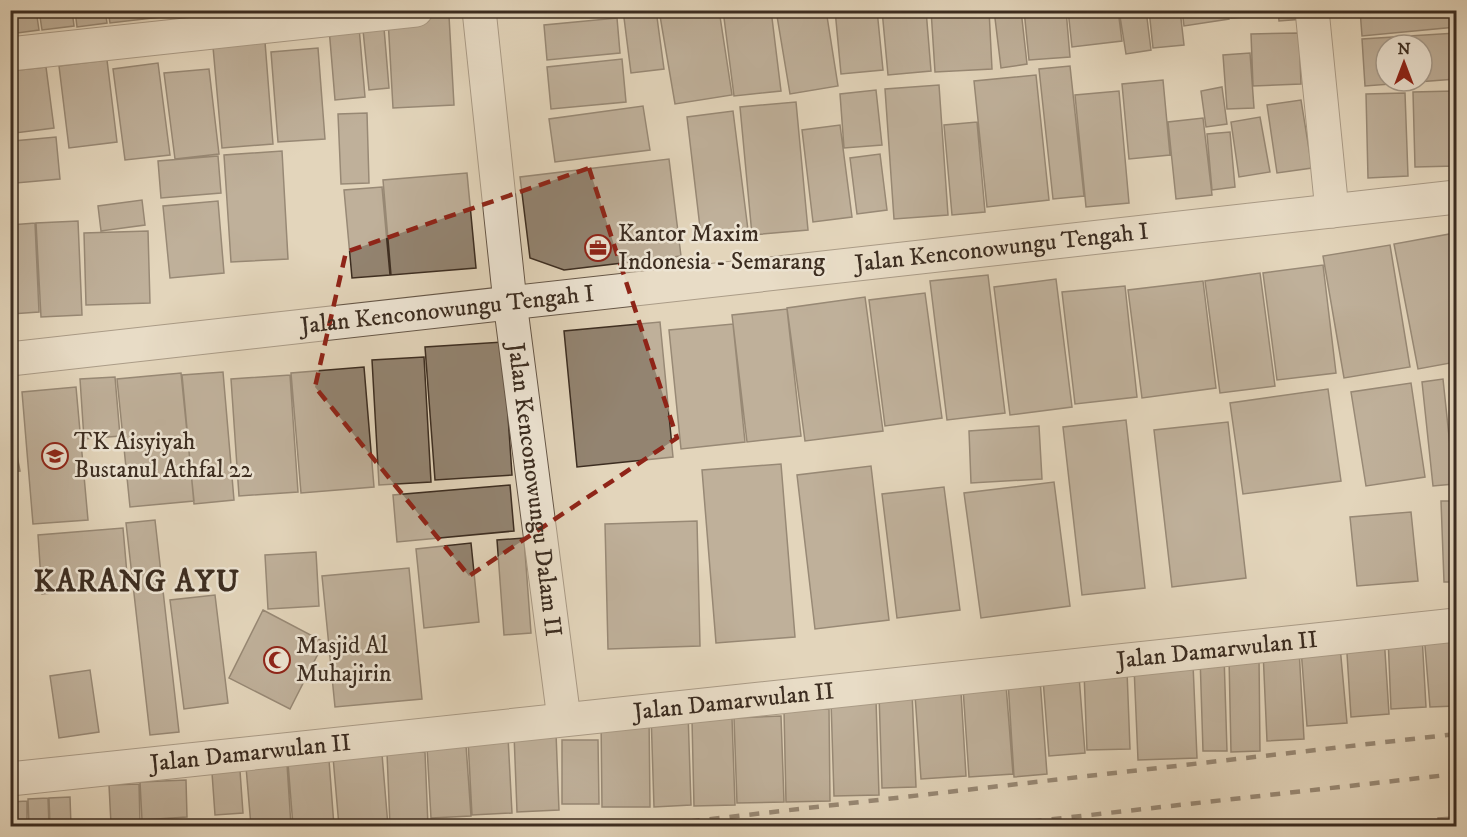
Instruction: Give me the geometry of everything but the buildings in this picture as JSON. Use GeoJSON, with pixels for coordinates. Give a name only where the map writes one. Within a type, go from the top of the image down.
{"type":"FeatureCollection","features":[{"type":"Feature","properties":{"kind":"street"},"geometry":{"type":"LineString","coordinates":[[10,54],[416,10]]}},
{"type":"Feature","properties":{"kind":"street","name":"Jalan Kenconowungu Dalam II"},"geometry":{"type":"LineString","coordinates":[[478,10],[510,302],[564,719]]}},
{"type":"Feature","properties":{"kind":"street"},"geometry":{"type":"LineString","coordinates":[[1312,10],[1332,211]]}},
{"type":"Feature","properties":{"kind":"street","name":"Jalan Kenconowungu Tengah I"},"geometry":{"type":"LineString","coordinates":[[10,359],[1456,197]]}},
{"type":"Feature","properties":{"kind":"street","name":"Jalan Damarwulan II"},"geometry":{"type":"LineString","coordinates":[[10,779],[1456,625]]}},
{"type":"Feature","properties":{"kind":"highlighted area"},"geometry":{"type":"Polygon","coordinates":[[[589,168],[677,438],[469,576],[315,387],[346,252],[589,168]]]}},
{"type":"Feature","properties":{"kind":"railway"},"geometry":{"type":"LineString","coordinates":[[650,826],[1456,734]]}},
{"type":"Feature","properties":{"kind":"railway"},"geometry":{"type":"LineString","coordinates":[[992,826],[1456,774]]}},
{"type":"Feature","properties":{"kind":"place","name":"Kantor Maxim Indonesia - Semarang"},"geometry":{"type":"Point","coordinates":[598,248]}},
{"type":"Feature","properties":{"kind":"place","name":"TK Aisyiyah Bustanul Athfal 22"},"geometry":{"type":"Point","coordinates":[55,456]}},
{"type":"Feature","properties":{"kind":"place","name":"Masjid Al Muhajirin"},"geometry":{"type":"Point","coordinates":[277,660]}},
{"type":"Feature","properties":{"kind":"district","name":"KARANG AYU"},"geometry":{"type":"Point","coordinates":[137,582]}}]}
